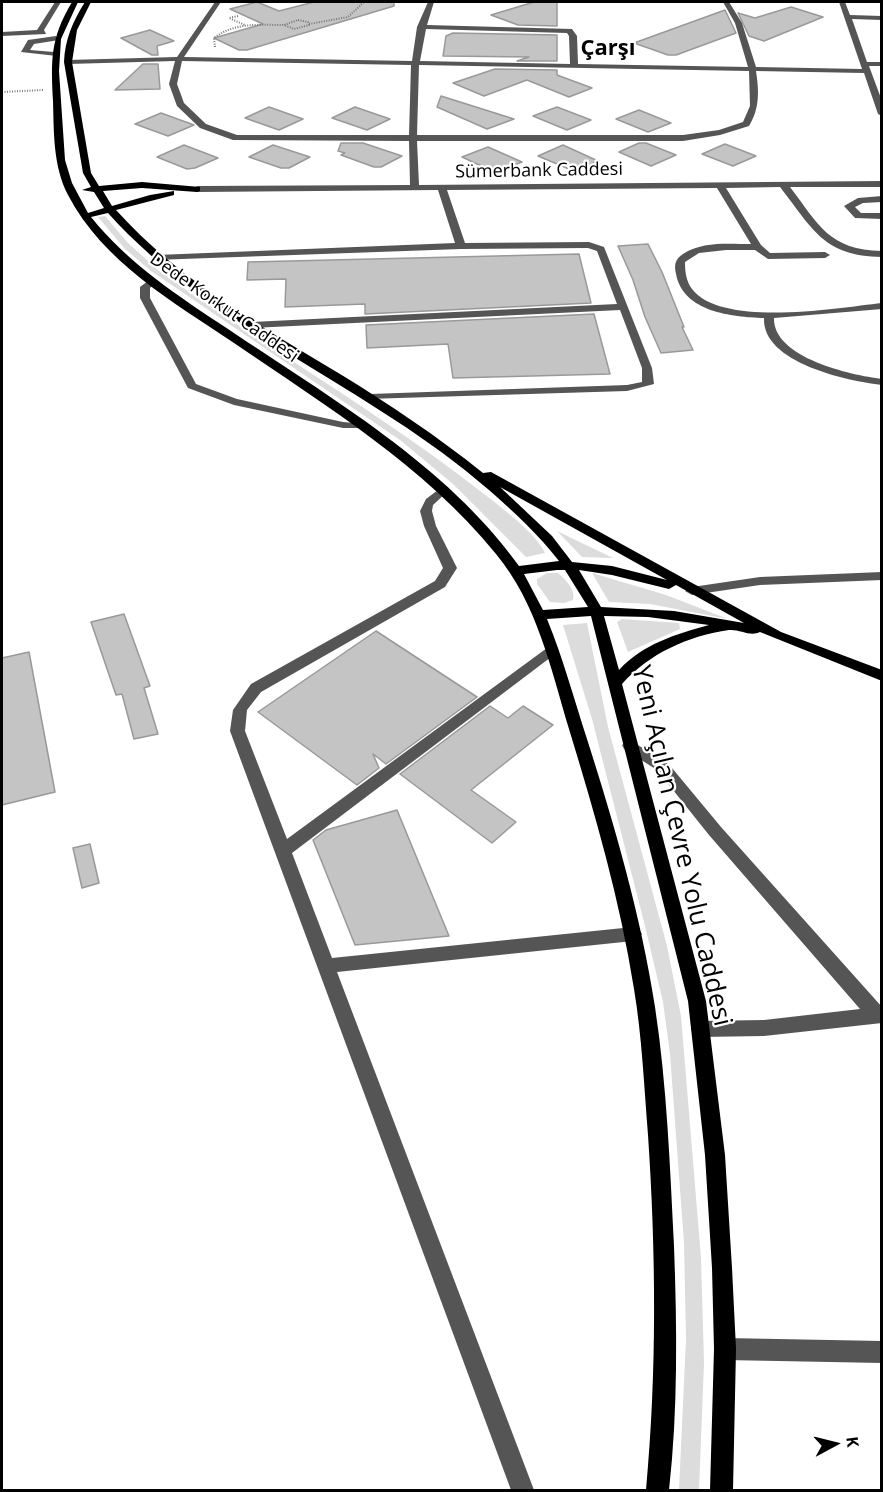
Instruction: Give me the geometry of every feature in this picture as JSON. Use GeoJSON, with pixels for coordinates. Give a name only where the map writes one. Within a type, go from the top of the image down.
{"type":"FeatureCollection","features":[{"type":"Feature","properties":{"kind":"main road","name":"Dede Korkut Caddesi"},"geometry":{"type":"LineString","coordinates":[[75,2],[57,35],[54,54],[60,157],[71,193],[86,216],[120,254],[152,280],[361,426],[441,491],[499,549],[516,571],[541,615],[596,610],[654,612],[776,635]]}},
{"type":"Feature","properties":{"kind":"main road","name":"Dede Korkut Caddesi"},"geometry":{"type":"LineString","coordinates":[[88,2],[75,21],[68,47],[68,62],[82,155],[94,189],[111,210],[157,258],[252,325],[370,398],[452,456],[530,521],[567,564],[596,610]]}},
{"type":"Feature","properties":{"kind":"main road"},"geometry":{"type":"LineString","coordinates":[[71,193],[142,185],[197,189]]}},
{"type":"Feature","properties":{"kind":"main road"},"geometry":{"type":"LineString","coordinates":[[86,216],[151,196],[197,189]]}},
{"type":"Feature","properties":{"kind":"main road","name":"Dede Korkut Caddesi"},"geometry":{"type":"LineString","coordinates":[[452,456],[692,591],[776,635],[882,676]]}},
{"type":"Feature","properties":{"kind":"main road","name":"Dede Korkut Caddesi"},"geometry":{"type":"LineString","coordinates":[[516,571],[542,565],[601,566],[692,591]]}},
{"type":"Feature","properties":{"kind":"main road","name":"Yeni Açılan Çevre Yolu Caddesi"},"geometry":{"type":"LineString","coordinates":[[596,610],[616,682],[629,745],[684,945],[700,1029],[716,1155],[725,1348],[722,1491]]}},
{"type":"Feature","properties":{"kind":"main road"},"geometry":{"type":"LineString","coordinates":[[541,615],[589,768],[633,934],[644,992],[653,1065],[663,1218],[665,1318],[658,1491]]}},
{"type":"Feature","properties":{"kind":"main road","name":"Dede Korkut Caddesi"},"geometry":{"type":"LineString","coordinates":[[616,682],[630,665],[659,646],[681,636],[732,625]]}},
{"type":"Feature","properties":{"kind":"street"},"geometry":{"type":"LineString","coordinates":[[39,33],[58,2]]}},
{"type":"Feature","properties":{"kind":"street"},"geometry":{"type":"LineString","coordinates":[[218,2],[179,59],[173,84],[180,104],[203,126],[236,138],[683,138],[720,132],[746,124],[754,108],[752,68],[736,15],[726,2]]}},
{"type":"Feature","properties":{"kind":"street"},"geometry":{"type":"LineString","coordinates":[[415,189],[411,82],[421,27],[431,2]]}},
{"type":"Feature","properties":{"kind":"street"},"geometry":{"type":"LineString","coordinates":[[842,2],[882,114]]}},
{"type":"Feature","properties":{"kind":"street"},"geometry":{"type":"LineString","coordinates":[[847,17],[882,18]]}},
{"type":"Feature","properties":{"kind":"street"},"geometry":{"type":"LineString","coordinates":[[421,27],[569,31],[573,36],[574,66]]}},
{"type":"Feature","properties":{"kind":"street"},"geometry":{"type":"LineString","coordinates":[[2,34],[57,35]]}},
{"type":"Feature","properties":{"kind":"street"},"geometry":{"type":"LineString","coordinates":[[54,54],[25,52],[31,42],[57,35]]}},
{"type":"Feature","properties":{"kind":"street"},"geometry":{"type":"LineString","coordinates":[[68,62],[179,59],[752,68],[865,67],[882,64]]}},
{"type":"Feature","properties":{"kind":"street","name":"Sümerbank Caddesi"},"geometry":{"type":"LineString","coordinates":[[197,189],[882,184]]}},
{"type":"Feature","properties":{"kind":"street"},"geometry":{"type":"LineString","coordinates":[[783,185],[832,245],[851,253],[882,254]]}},
{"type":"Feature","properties":{"kind":"street"},"geometry":{"type":"LineString","coordinates":[[720,186],[757,247],[768,256],[782,258],[825,255]]}},
{"type":"Feature","properties":{"kind":"street"},"geometry":{"type":"LineString","coordinates":[[442,189],[461,246]]}},
{"type":"Feature","properties":{"kind":"street"},"geometry":{"type":"LineString","coordinates":[[880,202],[861,200],[849,206],[858,216],[882,216]]}},
{"type":"Feature","properties":{"kind":"street"},"geometry":{"type":"LineString","coordinates":[[157,258],[461,246],[589,245],[601,249],[647,368],[648,384],[627,388],[370,398]]}},
{"type":"Feature","properties":{"kind":"street"},"geometry":{"type":"LineString","coordinates":[[757,247],[706,249],[687,254],[680,261],[681,276],[689,293],[710,305],[738,314],[769,316],[882,306]]}},
{"type":"Feature","properties":{"kind":"street"},"geometry":{"type":"LineString","coordinates":[[152,280],[145,287],[145,297],[192,386],[234,402],[343,425],[361,426]]}},
{"type":"Feature","properties":{"kind":"street"},"geometry":{"type":"LineString","coordinates":[[252,325],[622,307]]}},
{"type":"Feature","properties":{"kind":"street"},"geometry":{"type":"LineString","coordinates":[[769,316],[770,330],[784,348],[811,364],[882,382]]}},
{"type":"Feature","properties":{"kind":"street"},"geometry":{"type":"LineString","coordinates":[[441,491],[427,505],[425,517],[445,552],[450,568],[440,584],[256,688],[242,702],[238,714],[238,739],[283,851],[522,1491]]}},
{"type":"Feature","properties":{"kind":"street"},"geometry":{"type":"LineString","coordinates":[[692,591],[760,581],[882,576]]}},
{"type":"Feature","properties":{"kind":"street"},"geometry":{"type":"LineString","coordinates":[[283,851],[552,651]]}},
{"type":"Feature","properties":{"kind":"street"},"geometry":{"type":"LineString","coordinates":[[629,745],[662,766],[879,1015]]}},
{"type":"Feature","properties":{"kind":"street"},"geometry":{"type":"LineString","coordinates":[[326,966],[633,934]]}},
{"type":"Feature","properties":{"kind":"street"},"geometry":{"type":"LineString","coordinates":[[700,1029],[765,1028],[879,1015]]}},
{"type":"Feature","properties":{"kind":"street"},"geometry":{"type":"LineString","coordinates":[[725,1348],[882,1352]]}},
{"type":"Feature","properties":{"kind":"path"},"geometry":{"type":"LineString","coordinates":[[215,47],[214,38],[219,33],[246,25],[284,25],[298,29],[309,24],[348,17],[360,9],[364,2]]}},
{"type":"Feature","properties":{"kind":"path"},"geometry":{"type":"LineString","coordinates":[[238,16],[229,18],[246,25]]}},
{"type":"Feature","properties":{"kind":"path"},"geometry":{"type":"LineString","coordinates":[[284,25],[294,20],[309,24]]}},
{"type":"Feature","properties":{"kind":"path"},"geometry":{"type":"LineString","coordinates":[[2,92],[56,89]]}},
{"type":"Feature","properties":{"kind":"shaded area"},"geometry":{"type":"Polygon","coordinates":[[[105,216],[127,242],[158,270],[437,458],[513,517],[533,536],[545,553],[526,557],[453,484],[400,440],[151,271],[125,249],[98,217],[105,216]]]}},
{"type":"Feature","properties":{"kind":"shaded area"},"geometry":{"type":"Polygon","coordinates":[[[557,531],[613,558],[582,557],[557,531]]]}},
{"type":"Feature","properties":{"kind":"shaded area"},"geometry":{"type":"Polygon","coordinates":[[[547,573],[558,573],[564,578],[574,596],[573,600],[564,603],[550,602],[537,584],[537,579],[547,573]]]}},
{"type":"Feature","properties":{"kind":"shaded area"},"geometry":{"type":"Polygon","coordinates":[[[592,573],[666,595],[728,619],[650,604],[609,602],[592,573]]]}},
{"type":"Feature","properties":{"kind":"shaded area"},"geometry":{"type":"Polygon","coordinates":[[[622,619],[679,623],[680,629],[628,652],[617,622],[622,619]]]}},
{"type":"Feature","properties":{"kind":"shaded area"},"geometry":{"type":"Polygon","coordinates":[[[587,623],[608,727],[667,946],[681,1016],[701,1258],[704,1363],[699,1490],[679,1490],[686,1339],[684,1243],[670,1054],[663,1002],[645,926],[592,719],[563,625],[587,623]]]}},
{"type":"Feature","properties":{"kind":"building"},"geometry":{"type":"Polygon","coordinates":[[[257,2],[279,11],[314,2],[394,2],[394,6],[247,50],[239,50],[214,38],[263,24],[230,9],[257,2]]]}},
{"type":"Feature","properties":{"kind":"building"},"geometry":{"type":"Polygon","coordinates":[[[534,2],[557,2],[557,26],[518,25],[491,15],[534,2]]]}},
{"type":"Feature","properties":{"kind":"building"},"geometry":{"type":"Polygon","coordinates":[[[791,7],[823,17],[764,41],[749,36],[738,13],[755,18],[791,7]]]}},
{"type":"Feature","properties":{"kind":"building"},"geometry":{"type":"Polygon","coordinates":[[[725,10],[736,33],[676,55],[668,55],[634,43],[725,10]]]}},
{"type":"Feature","properties":{"kind":"building"},"geometry":{"type":"Polygon","coordinates":[[[150,30],[174,41],[157,46],[158,55],[152,55],[121,38],[150,30]]]}},
{"type":"Feature","properties":{"kind":"building"},"geometry":{"type":"Polygon","coordinates":[[[453,33],[557,35],[557,61],[517,61],[529,57],[443,56],[446,36],[453,33]]]}},
{"type":"Feature","properties":{"kind":"building"},"geometry":{"type":"Polygon","coordinates":[[[143,64],[158,64],[160,89],[115,90],[143,64]]]}},
{"type":"Feature","properties":{"kind":"building"},"geometry":{"type":"Polygon","coordinates":[[[495,69],[557,70],[557,75],[592,88],[569,97],[527,80],[484,96],[453,83],[495,69]]]}},
{"type":"Feature","properties":{"kind":"building"},"geometry":{"type":"Polygon","coordinates":[[[441,96],[514,119],[487,129],[437,107],[441,96]]]}},
{"type":"Feature","properties":{"kind":"building"},"geometry":{"type":"Polygon","coordinates":[[[269,107],[303,119],[279,130],[245,118],[269,107]]]}},
{"type":"Feature","properties":{"kind":"building"},"geometry":{"type":"Polygon","coordinates":[[[355,107],[390,119],[367,130],[332,118],[355,107]]]}},
{"type":"Feature","properties":{"kind":"building"},"geometry":{"type":"Polygon","coordinates":[[[557,107],[591,120],[567,130],[533,116],[557,107]]]}},
{"type":"Feature","properties":{"kind":"building"},"geometry":{"type":"Polygon","coordinates":[[[639,110],[671,123],[648,132],[616,119],[639,110]]]}},
{"type":"Feature","properties":{"kind":"building"},"geometry":{"type":"Polygon","coordinates":[[[161,113],[194,125],[168,136],[135,124],[161,113]]]}},
{"type":"Feature","properties":{"kind":"building"},"geometry":{"type":"Polygon","coordinates":[[[341,143],[363,143],[402,156],[381,167],[374,167],[341,155],[345,153],[338,151],[341,143]]]}},
{"type":"Feature","properties":{"kind":"building"},"geometry":{"type":"Polygon","coordinates":[[[639,143],[646,143],[676,155],[651,166],[619,152],[639,143]]]}},
{"type":"Feature","properties":{"kind":"building"},"geometry":{"type":"Polygon","coordinates":[[[725,144],[756,156],[733,166],[702,154],[725,144]]]}},
{"type":"Feature","properties":{"kind":"building"},"geometry":{"type":"Polygon","coordinates":[[[184,145],[218,158],[187,169],[157,157],[184,145]]]}},
{"type":"Feature","properties":{"kind":"building"},"geometry":{"type":"Polygon","coordinates":[[[273,145],[310,157],[289,168],[281,168],[249,157],[273,145]]]}},
{"type":"Feature","properties":{"kind":"building"},"geometry":{"type":"Polygon","coordinates":[[[563,145],[598,161],[577,170],[538,156],[563,145]]]}},
{"type":"Feature","properties":{"kind":"building"},"geometry":{"type":"Polygon","coordinates":[[[488,147],[522,162],[500,171],[492,171],[462,157],[488,147]]]}},
{"type":"Feature","properties":{"kind":"building"},"geometry":{"type":"Polygon","coordinates":[[[648,244],[662,272],[693,350],[661,353],[645,317],[633,280],[618,246],[648,244]]]}},
{"type":"Feature","properties":{"kind":"building"},"geometry":{"type":"Polygon","coordinates":[[[579,254],[591,303],[365,314],[365,304],[285,307],[286,279],[247,280],[248,262],[579,254]]]}},
{"type":"Feature","properties":{"kind":"building"},"geometry":{"type":"Polygon","coordinates":[[[594,314],[610,374],[453,378],[448,344],[367,348],[366,325],[594,314]]]}},
{"type":"Feature","properties":{"kind":"building"},"geometry":{"type":"Polygon","coordinates":[[[124,614],[150,686],[144,688],[158,734],[134,739],[122,694],[116,695],[91,622],[124,614]]]}},
{"type":"Feature","properties":{"kind":"building"},"geometry":{"type":"Polygon","coordinates":[[[376,631],[477,697],[386,764],[373,754],[379,768],[357,785],[258,712],[376,631]]]}},
{"type":"Feature","properties":{"kind":"building"},"geometry":{"type":"Polygon","coordinates":[[[29,652],[55,792],[2,805],[2,658],[29,652]]]}},
{"type":"Feature","properties":{"kind":"building"},"geometry":{"type":"Polygon","coordinates":[[[490,706],[508,718],[523,706],[553,725],[471,790],[516,822],[492,843],[400,774],[490,706]]]}},
{"type":"Feature","properties":{"kind":"building"},"geometry":{"type":"Polygon","coordinates":[[[397,810],[449,936],[355,945],[313,840],[326,830],[397,810]]]}},
{"type":"Feature","properties":{"kind":"building"},"geometry":{"type":"Polygon","coordinates":[[[90,844],[99,883],[82,888],[73,848],[90,844]]]}},
{"type":"Feature","properties":{"kind":"district","name":"Çarşı"},"geometry":{"type":"Point","coordinates":[608,49]}}]}
